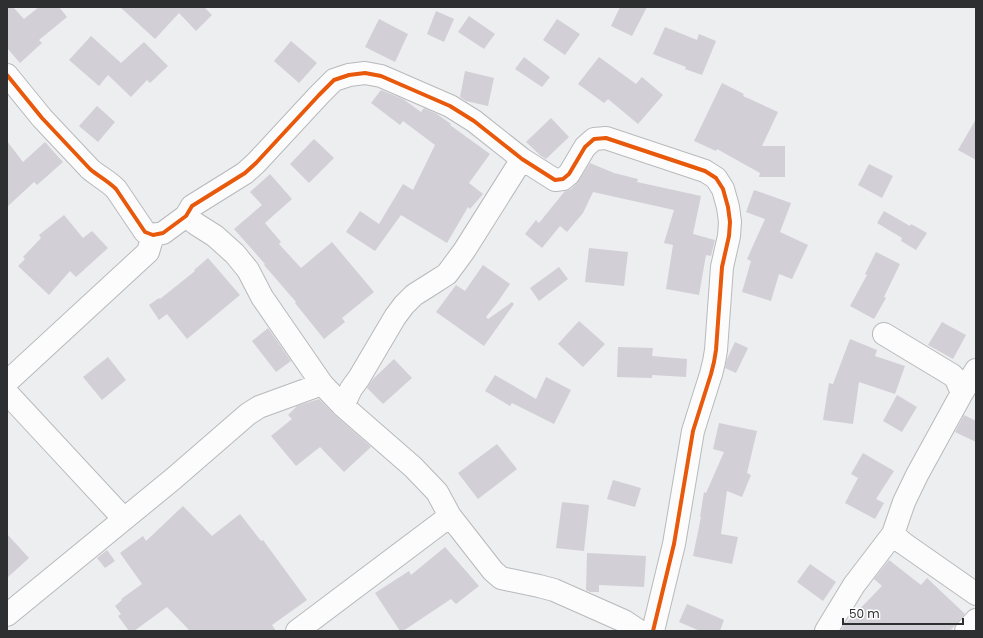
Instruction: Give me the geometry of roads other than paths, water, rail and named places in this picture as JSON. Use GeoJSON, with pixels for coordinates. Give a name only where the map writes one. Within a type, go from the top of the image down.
{"type":"FeatureCollection","features":[{"type":"Feature","properties":{"kind":"street"},"geometry":{"type":"LineString","coordinates":[[7,75],[42,118],[90,169],[116,189],[145,232],[153,235],[163,233],[186,216],[192,206],[245,173],[334,80],[349,75],[365,73],[381,76],[450,106],[474,121],[522,159],[555,180],[563,179],[569,174],[585,147],[594,139],[606,138],[705,171],[716,178],[723,189],[730,222],[729,236],[722,267],[716,350],[711,374],[693,431],[674,544],[653,631]]}},
{"type":"Feature","properties":{"kind":"street"},"geometry":{"type":"LineString","coordinates":[[343,406],[351,389],[395,317],[414,295],[446,274],[455,264],[522,159]]}},
{"type":"Feature","properties":{"kind":"street"},"geometry":{"type":"LineString","coordinates":[[186,216],[215,236],[235,254],[248,270],[262,297],[322,384],[343,406],[414,467],[437,492],[450,516],[493,571],[501,578],[554,590],[624,621],[639,631]]}},
{"type":"Feature","properties":{"kind":"street"},"geometry":{"type":"LineString","coordinates":[[7,382],[148,252],[153,235]]}},
{"type":"Feature","properties":{"kind":"street"},"geometry":{"type":"LineString","coordinates":[[884,334],[952,375],[956,379],[962,393]]}},
{"type":"Feature","properties":{"kind":"street"},"geometry":{"type":"LineString","coordinates":[[826,631],[854,585],[893,534],[904,502],[916,475],[976,370]]}},
{"type":"Feature","properties":{"kind":"street"},"geometry":{"type":"LineString","coordinates":[[7,615],[173,479],[248,414],[259,407],[322,384]]}},
{"type":"Feature","properties":{"kind":"street"},"geometry":{"type":"LineString","coordinates":[[7,393],[124,519]]}},
{"type":"Feature","properties":{"kind":"street"},"geometry":{"type":"LineString","coordinates":[[297,631],[450,516]]}},
{"type":"Feature","properties":{"kind":"street"},"geometry":{"type":"LineString","coordinates":[[893,534],[903,543],[976,594]]}},
{"type":"Feature","properties":{"kind":"street"},"geometry":{"type":"LineString","coordinates":[[966,631],[976,620]]}}]}
